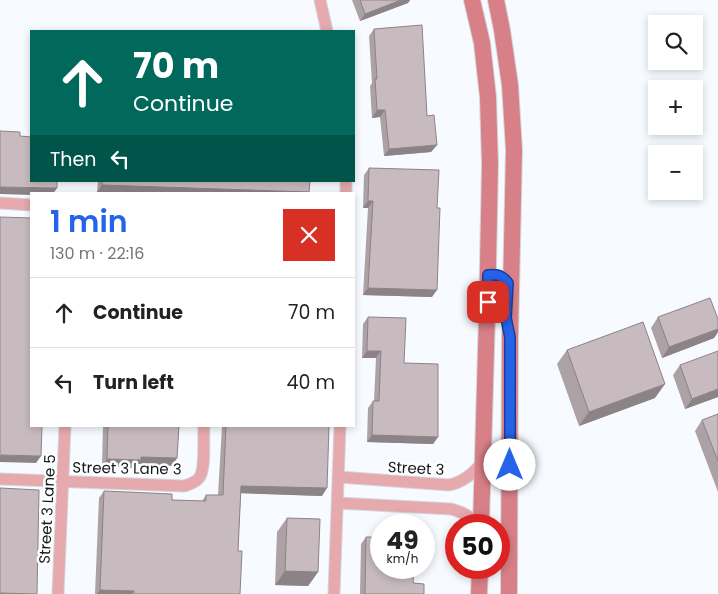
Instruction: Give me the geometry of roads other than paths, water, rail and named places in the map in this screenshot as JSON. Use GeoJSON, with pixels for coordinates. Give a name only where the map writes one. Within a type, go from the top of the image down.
{"type":"FeatureCollection","features":[{"type":"Feature","properties":{"kind":"main road"},"geometry":{"type":"LineString","coordinates":[[472,0],[482,43],[488,97],[490,165],[481,514]]}},
{"type":"Feature","properties":{"kind":"main road"},"geometry":{"type":"LineString","coordinates":[[496,0],[510,85],[514,150],[508,594]]}},
{"type":"Feature","properties":{"kind":"main road"},"geometry":{"type":"LineString","coordinates":[[488,275],[498,274],[505,278],[508,283],[506,318],[510,337]]}},
{"type":"Feature","properties":{"kind":"main road"},"geometry":{"type":"LineString","coordinates":[[479,594],[480,579]]}},
{"type":"Feature","properties":{"kind":"street"},"geometry":{"type":"LineString","coordinates":[[320,0],[327,30]]}},
{"type":"Feature","properties":{"kind":"street"},"geometry":{"type":"LineString","coordinates":[[0,203],[30,205]]}},
{"type":"Feature","properties":{"kind":"street","name":"Street 3 Lane 5"},"geometry":{"type":"LineString","coordinates":[[58,594],[65,427]]}},
{"type":"Feature","properties":{"kind":"street","name":"Street 3 Lane 3"},"geometry":{"type":"LineString","coordinates":[[0,479],[184,486],[197,480],[202,470],[204,427]]}},
{"type":"Feature","properties":{"kind":"street"},"geometry":{"type":"LineString","coordinates":[[334,594],[340,427]]}},
{"type":"Feature","properties":{"kind":"street","name":"Street 3"},"geometry":{"type":"LineString","coordinates":[[339,477],[449,485],[470,476],[483,462]]}},
{"type":"Feature","properties":{"kind":"street"},"geometry":{"type":"LineString","coordinates":[[338,503],[451,510],[464,514]]}}]}
